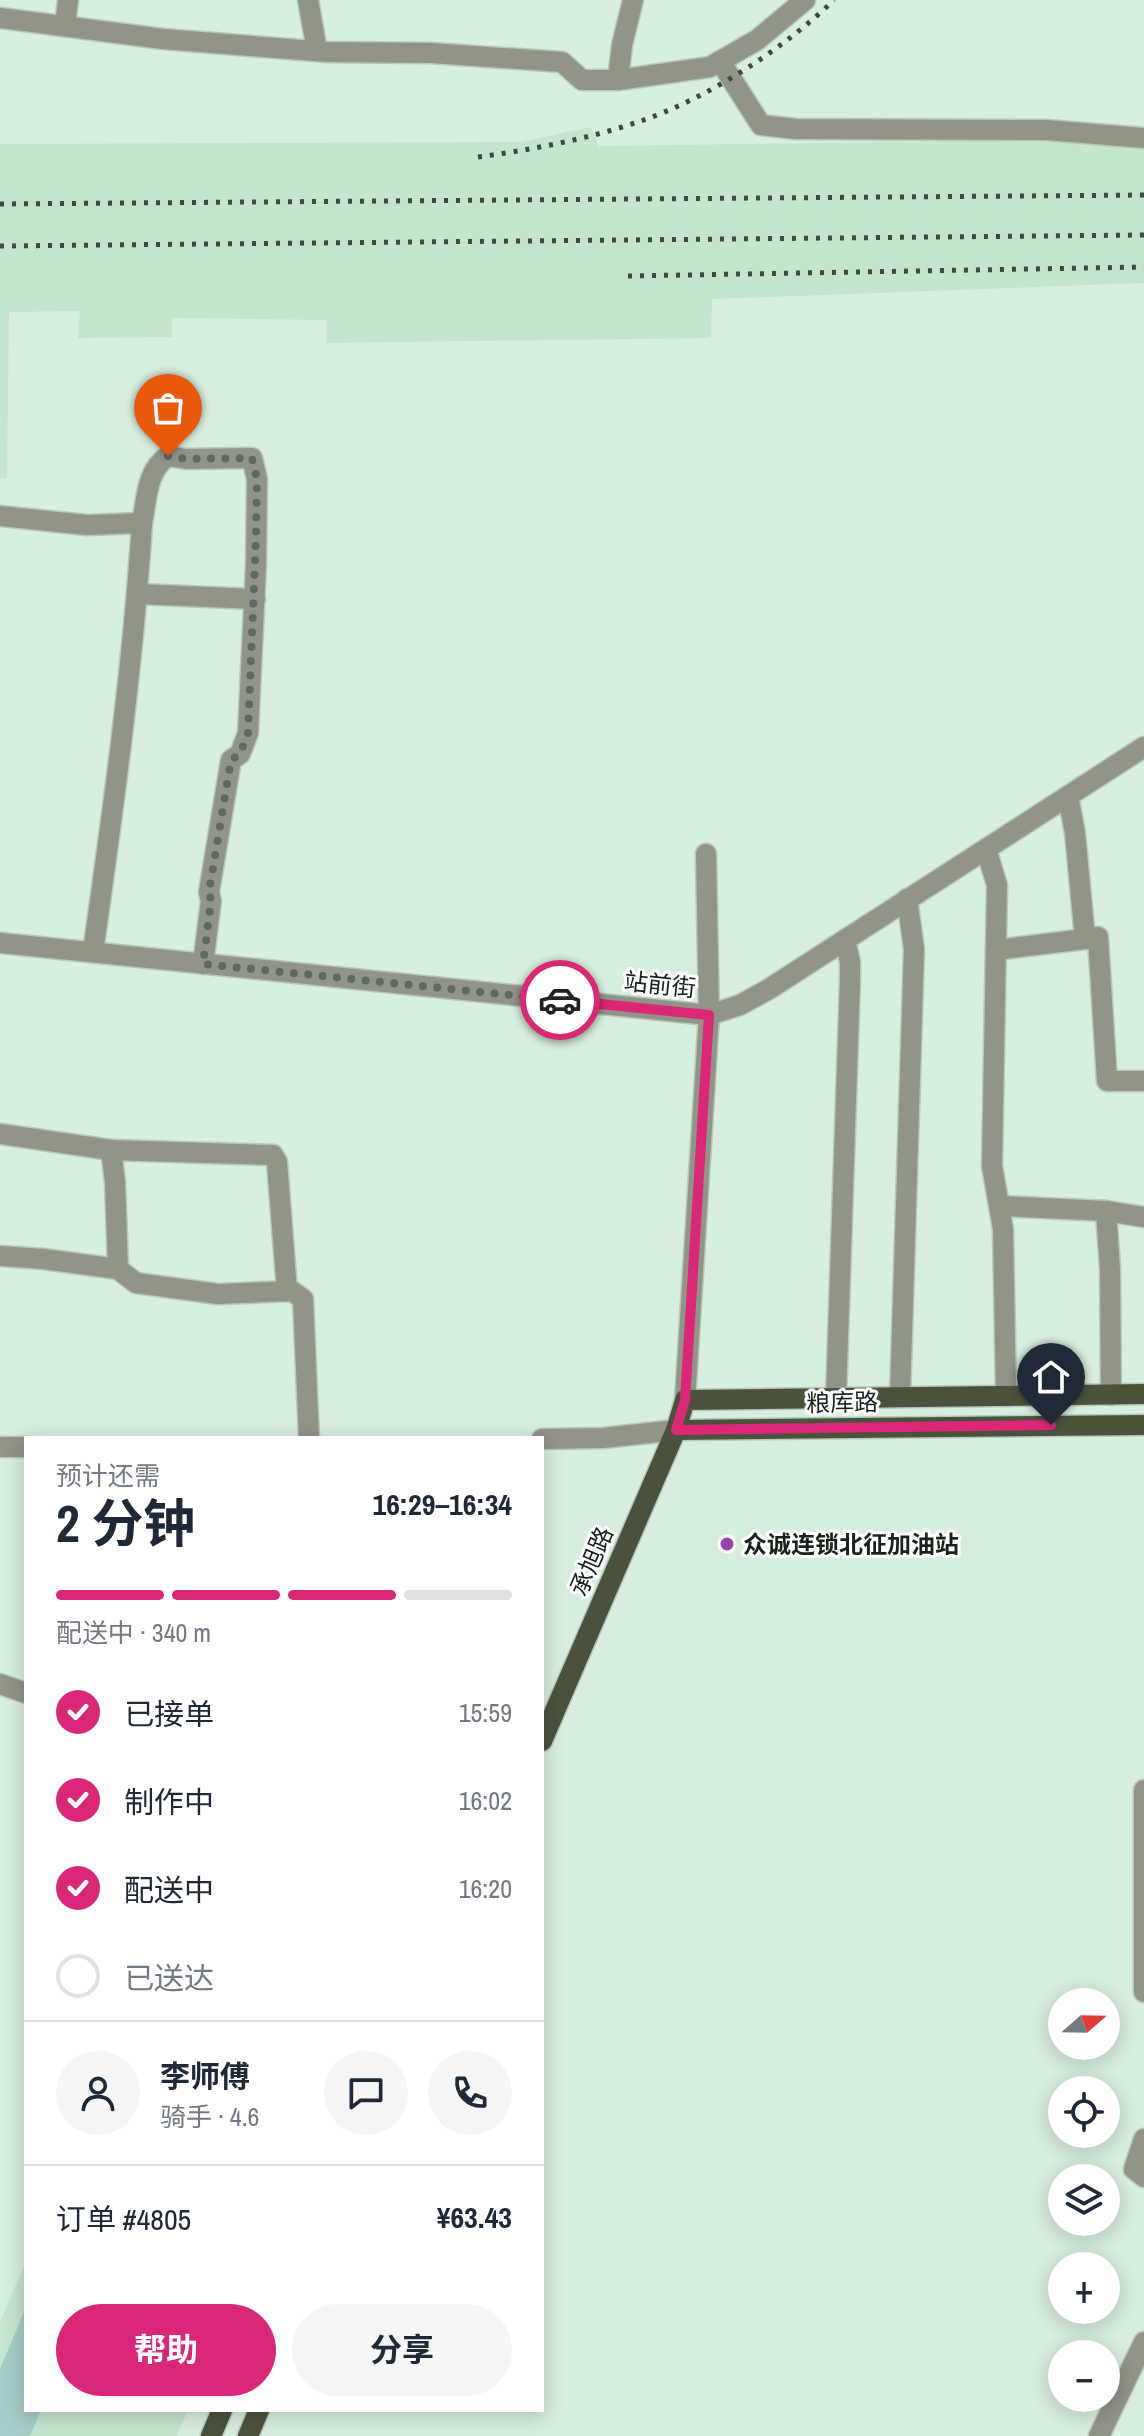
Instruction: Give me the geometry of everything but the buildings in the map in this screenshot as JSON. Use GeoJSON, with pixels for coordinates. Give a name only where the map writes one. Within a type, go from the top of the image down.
{"type":"FeatureCollection","features":[{"type":"Feature","properties":{"kind":"main road","name":"粮库路"},"geometry":{"type":"LineString","coordinates":[[685,1400],[1144,1394]]}},
{"type":"Feature","properties":{"kind":"main road","name":"承旭路"},"geometry":{"type":"LineString","coordinates":[[544,1736],[676,1430],[685,1400]]}},
{"type":"Feature","properties":{"kind":"main road","name":"粮库路"},"geometry":{"type":"LineString","coordinates":[[676,1430],[1144,1425]]}},
{"type":"Feature","properties":{"kind":"main road"},"geometry":{"type":"LineString","coordinates":[[211,2436],[221,2412]]}},
{"type":"Feature","properties":{"kind":"main road"},"geometry":{"type":"LineString","coordinates":[[248,2436],[258,2412]]}},
{"type":"Feature","properties":{"kind":"street"},"geometry":{"type":"LineString","coordinates":[[65,26],[68,0]]}},
{"type":"Feature","properties":{"kind":"street"},"geometry":{"type":"LineString","coordinates":[[308,0],[317,51]]}},
{"type":"Feature","properties":{"kind":"street"},"geometry":{"type":"LineString","coordinates":[[618,80],[622,45],[633,0]]}},
{"type":"Feature","properties":{"kind":"street"},"geometry":{"type":"LineString","coordinates":[[0,18],[163,39],[317,51],[431,53],[562,62],[582,80],[618,80],[710,67],[757,40],[805,0]]}},
{"type":"Feature","properties":{"kind":"street"},"geometry":{"type":"LineString","coordinates":[[720,61],[761,125],[796,129],[1046,130],[1144,138]]}},
{"type":"Feature","properties":{"kind":"street"},"geometry":{"type":"LineString","coordinates":[[93,952],[138,594],[142,523],[152,472],[168,456],[186,459],[252,458],[257,479],[248,733],[240,754],[231,760],[209,892],[211,901],[203,964]]}},
{"type":"Feature","properties":{"kind":"street"},"geometry":{"type":"LineString","coordinates":[[0,516],[87,525],[142,523]]}},
{"type":"Feature","properties":{"kind":"street"},"geometry":{"type":"LineString","coordinates":[[138,594],[255,599]]}},
{"type":"Feature","properties":{"kind":"street","name":"站前街"},"geometry":{"type":"LineString","coordinates":[[0,943],[709,1015],[740,1005],[1144,747]]}},
{"type":"Feature","properties":{"kind":"street"},"geometry":{"type":"LineString","coordinates":[[1068,796],[1075,833],[1085,939]]}},
{"type":"Feature","properties":{"kind":"street"},"geometry":{"type":"LineString","coordinates":[[986,849],[997,885],[992,1158],[1000,1206],[1004,1264],[1006,1396]]}},
{"type":"Feature","properties":{"kind":"street"},"geometry":{"type":"LineString","coordinates":[[685,1400],[709,1015],[706,854]]}},
{"type":"Feature","properties":{"kind":"street"},"geometry":{"type":"LineString","coordinates":[[900,1397],[914,949],[907,899]]}},
{"type":"Feature","properties":{"kind":"street"},"geometry":{"type":"LineString","coordinates":[[996,950],[1098,937],[1107,1081],[1144,1081]]}},
{"type":"Feature","properties":{"kind":"street"},"geometry":{"type":"LineString","coordinates":[[836,1397],[850,980],[845,940]]}},
{"type":"Feature","properties":{"kind":"street"},"geometry":{"type":"LineString","coordinates":[[0,1134],[111,1150],[273,1155],[277,1162],[287,1291]]}},
{"type":"Feature","properties":{"kind":"street"},"geometry":{"type":"LineString","coordinates":[[111,1150],[118,1269]]}},
{"type":"Feature","properties":{"kind":"street"},"geometry":{"type":"LineString","coordinates":[[1000,1206],[1106,1211],[1144,1217]]}},
{"type":"Feature","properties":{"kind":"street"},"geometry":{"type":"LineString","coordinates":[[1106,1211],[1110,1269],[1111,1395]]}},
{"type":"Feature","properties":{"kind":"street"},"geometry":{"type":"LineString","coordinates":[[0,1256],[118,1269],[136,1283],[218,1294],[292,1291],[303,1299],[309,1436]]}},
{"type":"Feature","properties":{"kind":"street","name":"粮库路"},"geometry":{"type":"LineString","coordinates":[[544,1439],[603,1438],[676,1430]]}},
{"type":"Feature","properties":{"kind":"street"},"geometry":{"type":"LineString","coordinates":[[0,1447],[24,1447]]}},
{"type":"Feature","properties":{"kind":"street"},"geometry":{"type":"LineString","coordinates":[[0,1684],[24,1692]]}},
{"type":"Feature","properties":{"kind":"street"},"geometry":{"type":"LineString","coordinates":[[1144,1790],[1144,1988]]}},
{"type":"Feature","properties":{"kind":"street"},"geometry":{"type":"LineString","coordinates":[[1144,2139],[1134,2169],[1144,2177]]}},
{"type":"Feature","properties":{"kind":"street"},"geometry":{"type":"LineString","coordinates":[[1099,2436],[1144,2342]]}},
{"type":"Feature","properties":{"kind":"shaded area"},"geometry":{"type":"Polygon","coordinates":[[[591,127],[599,146],[1042,140],[1144,149],[1144,283],[712,299],[711,338],[326,343],[327,320],[172,318],[172,337],[78,338],[80,311],[9,312],[7,478],[0,478],[0,144],[521,142],[591,127]]]}},
{"type":"Feature","properties":{"kind":"shaded area"},"geometry":{"type":"Polygon","coordinates":[[[24,2266],[24,2412],[187,2412],[177,2436],[0,2436],[0,2322],[24,2266]]]}},
{"type":"Feature","properties":{"kind":"railway"},"geometry":{"type":"LineString","coordinates":[[478,157],[579,139],[664,112],[717,86],[767,55],[834,0]]}},
{"type":"Feature","properties":{"kind":"railway"},"geometry":{"type":"LineString","coordinates":[[0,204],[1144,195]]}},
{"type":"Feature","properties":{"kind":"railway"},"geometry":{"type":"LineString","coordinates":[[0,246],[1144,235]]}},
{"type":"Feature","properties":{"kind":"railway"},"geometry":{"type":"LineString","coordinates":[[628,276],[1144,267]]}},
{"type":"Feature","properties":{"kind":"way so far"},"geometry":{"type":"LineString","coordinates":[[168,456],[186,459],[252,458],[257,479],[248,733],[240,754],[231,760],[209,892],[211,901],[203,964],[560,1000]]}},
{"type":"Feature","properties":{"kind":"place","name":"众诚连锁北征加油站"},"geometry":{"type":"Point","coordinates":[727,1544]}},
{"type":"Feature","properties":{"kind":"route"},"geometry":{"type":"LineString","coordinates":[[560,1000],[709,1015],[685,1400],[676,1430],[1051,1425]]}}]}
